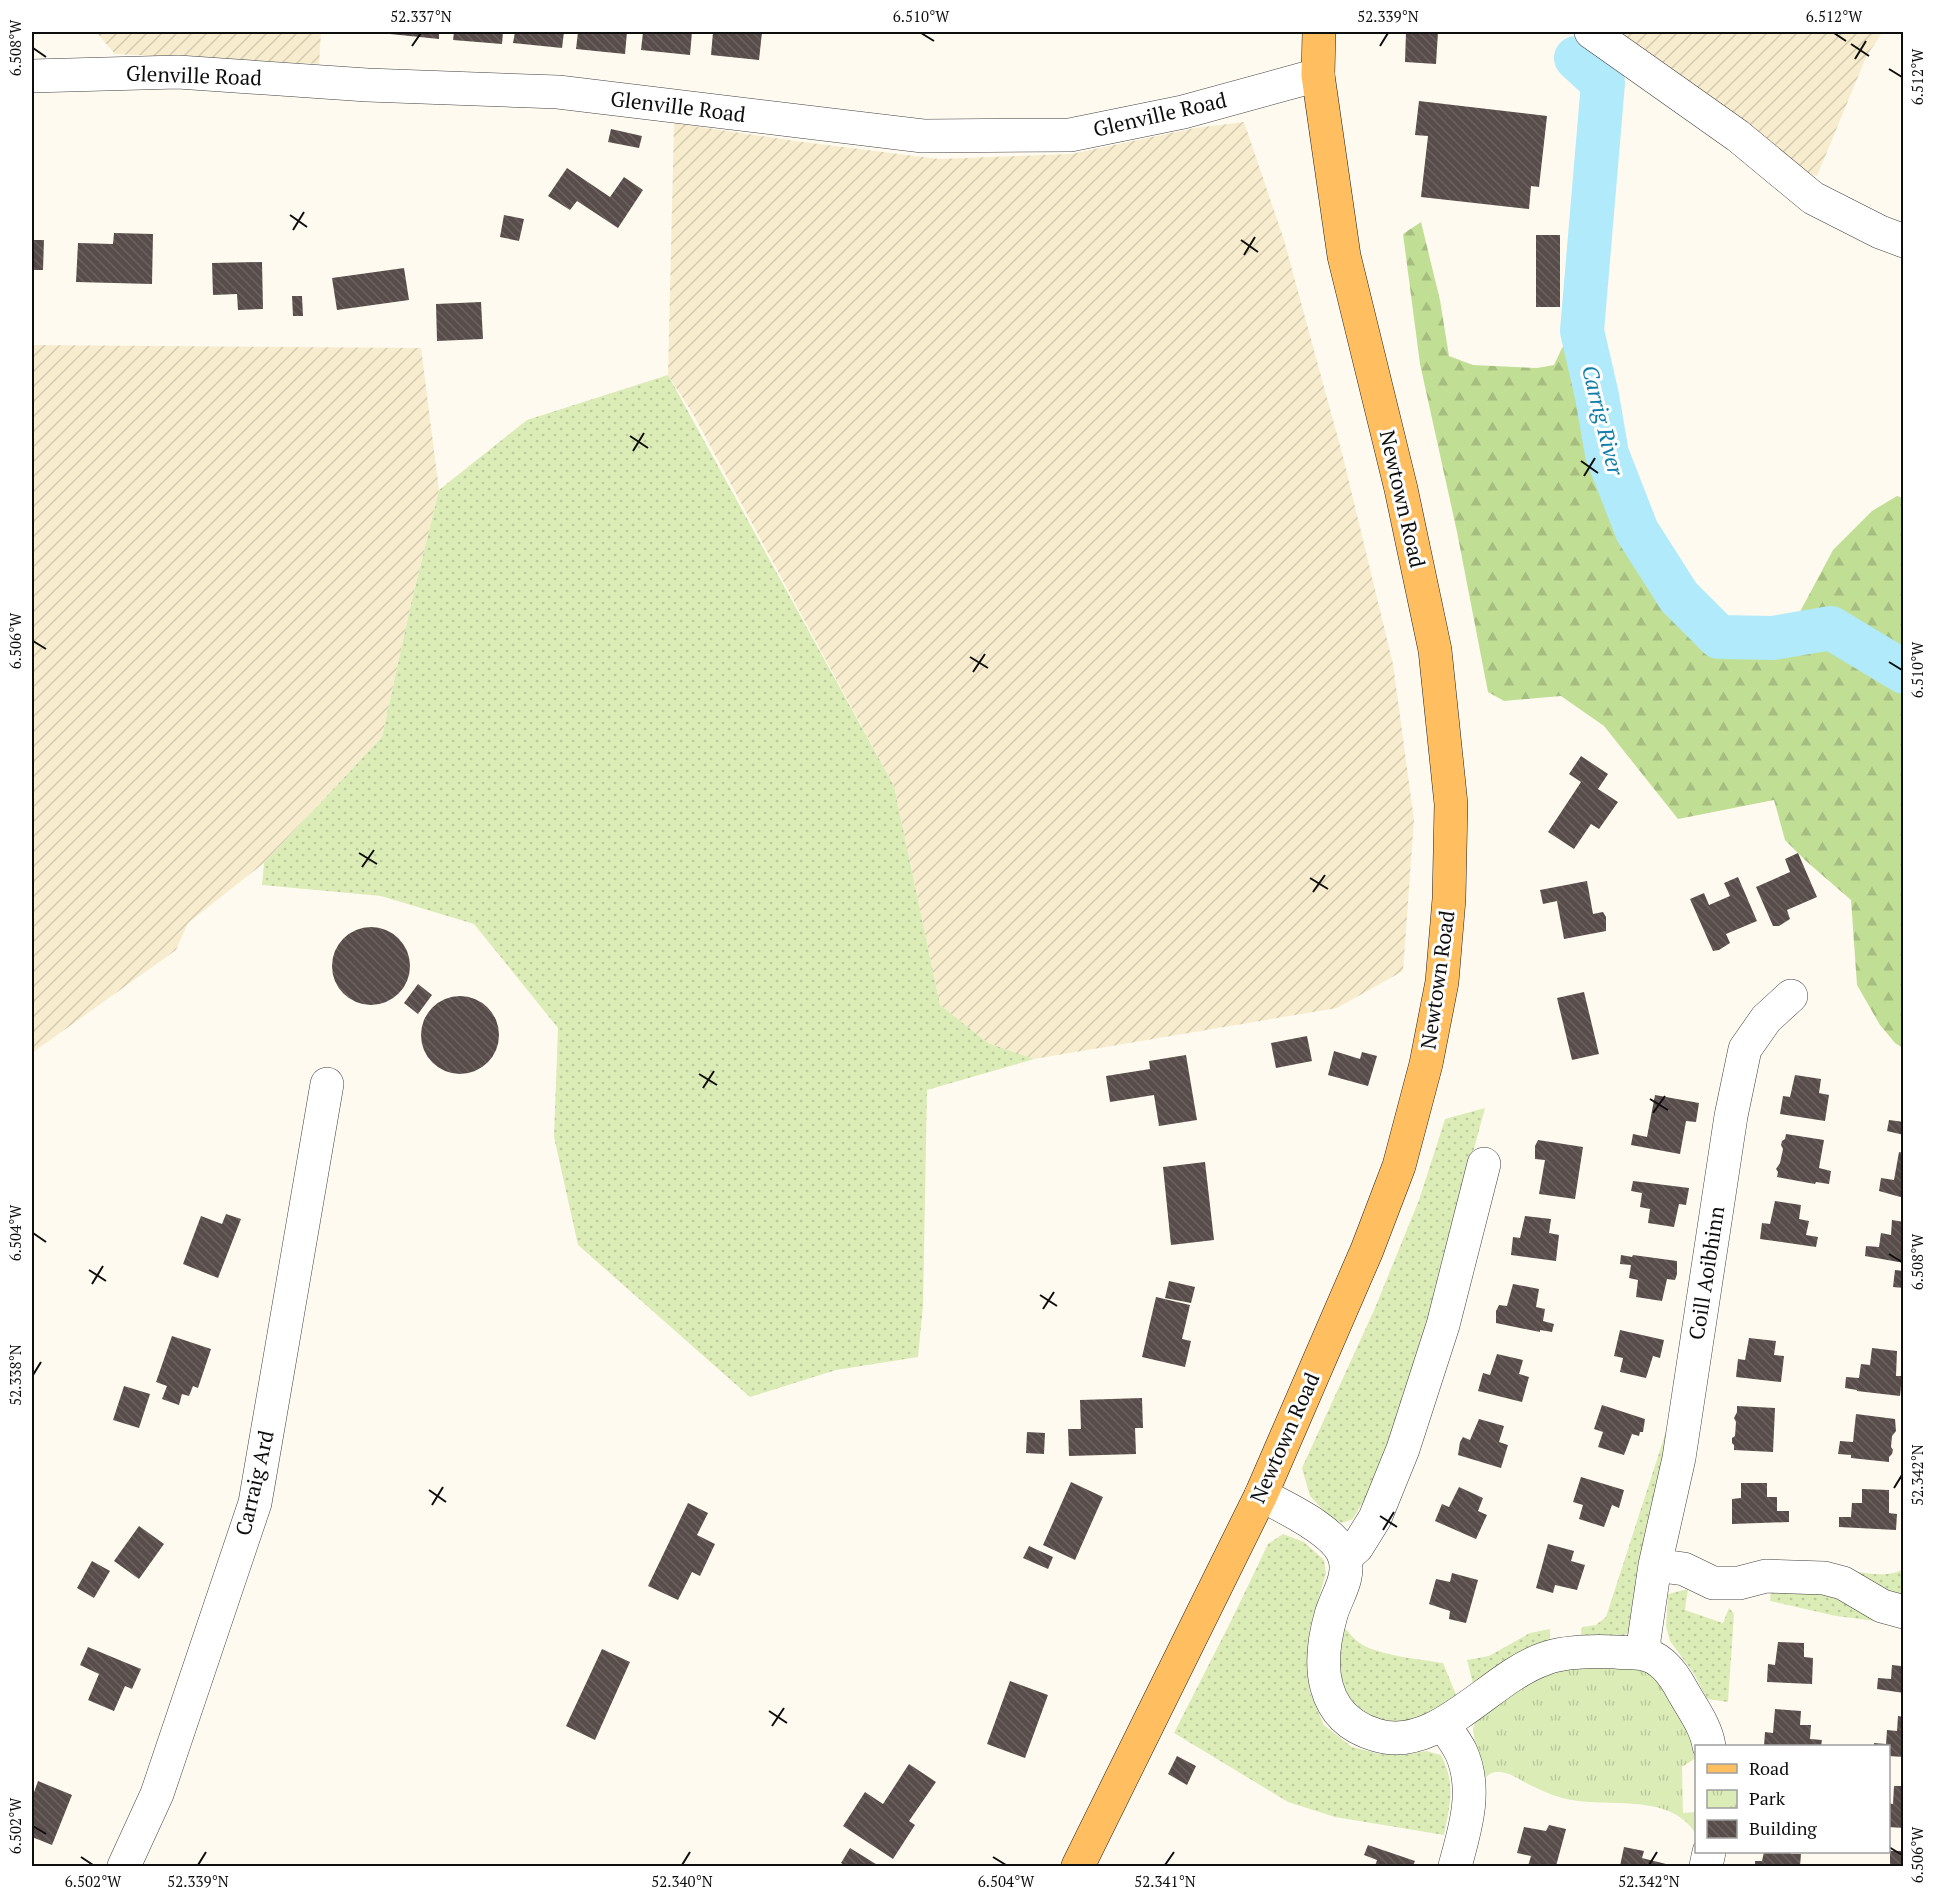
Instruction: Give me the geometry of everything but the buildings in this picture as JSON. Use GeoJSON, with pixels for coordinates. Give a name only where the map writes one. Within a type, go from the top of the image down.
{"type":"FeatureCollection","features":[{"type":"Feature","properties":{"kind":"main road","name":"Newtown Road"},"geometry":{"type":"LineString","coordinates":[[1078,1866],[1261,1495],[1367,1250],[1399,1166],[1426,1065],[1442,982],[1449,899],[1451,804],[1435,650],[1401,489],[1344,256],[1318,75],[1319,32]]}},
{"type":"Feature","properties":{"kind":"street"},"geometry":{"type":"LineString","coordinates":[[1591,32],[1738,136],[1813,198],[1880,232],[1904,241]]}},
{"type":"Feature","properties":{"kind":"street","name":"Glenville Road"},"geometry":{"type":"LineString","coordinates":[[32,76],[178,72],[361,85],[558,92],[934,136],[1070,135],[1183,112],[1318,75]]}},
{"type":"Feature","properties":{"kind":"street","name":"Coill Aoibhinn"},"geometry":{"type":"LineString","coordinates":[[1645,1654],[1644,1640],[1655,1565],[1679,1458],[1731,1116],[1745,1049],[1766,1019],[1791,996]]}},
{"type":"Feature","properties":{"kind":"street","name":"Carraig Ard"},"geometry":{"type":"LineString","coordinates":[[124,1866],[157,1794],[255,1503],[327,1084]]}},
{"type":"Feature","properties":{"kind":"street"},"geometry":{"type":"LineString","coordinates":[[1345,1558],[1357,1547],[1375,1518],[1403,1449],[1443,1325],[1484,1164]]}},
{"type":"Feature","properties":{"kind":"street"},"geometry":{"type":"LineString","coordinates":[[1261,1495],[1305,1518],[1337,1543],[1345,1558],[1346,1575],[1331,1615],[1324,1647],[1324,1670],[1329,1698],[1343,1718],[1377,1736],[1397,1737],[1421,1733],[1443,1724],[1507,1678],[1544,1658],[1590,1651],[1645,1654],[1663,1664],[1676,1678],[1707,1735],[1709,1745]]}},
{"type":"Feature","properties":{"kind":"street"},"geometry":{"type":"LineString","coordinates":[[1655,1565],[1684,1569],[1713,1583],[1738,1583],[1766,1576],[1824,1578],[1844,1583],[1882,1605],[1904,1612]]}},
{"type":"Feature","properties":{"kind":"street"},"geometry":{"type":"LineString","coordinates":[[1443,1724],[1461,1753],[1469,1783],[1468,1818],[1455,1866]]}},
{"type":"Feature","properties":{"kind":"shaded area"},"geometry":{"type":"Polygon","coordinates":[[[96,32],[321,32],[319,64],[115,54],[96,32]]]}},
{"type":"Feature","properties":{"kind":"shaded area"},"geometry":{"type":"Polygon","coordinates":[[[1614,32],[1883,32],[1867,55],[1817,176],[1802,172],[1614,32]]]}},
{"type":"Feature","properties":{"kind":"shaded area"},"geometry":{"type":"Polygon","coordinates":[[[1244,122],[1284,240],[1342,453],[1393,664],[1414,820],[1403,971],[1337,1008],[1034,1059],[988,1043],[940,1005],[894,786],[693,414],[668,375],[674,123],[939,159],[1071,154],[1195,128],[1244,122]]]}},
{"type":"Feature","properties":{"kind":"shaded area"},"geometry":{"type":"Polygon","coordinates":[[[32,345],[421,348],[439,490],[382,737],[264,863],[188,923],[176,950],[32,1053],[32,345]]]}},
{"type":"Feature","properties":{"kind":"green space"},"geometry":{"type":"Polygon","coordinates":[[[1421,222],[1440,300],[1449,356],[1473,365],[1537,368],[1554,365],[1562,348],[1582,331],[1606,449],[1631,515],[1653,556],[1719,637],[1787,636],[1833,550],[1872,511],[1897,496],[1903,498],[1903,1048],[1895,1043],[1880,1025],[1857,985],[1851,900],[1785,840],[1774,800],[1678,819],[1604,726],[1561,696],[1504,701],[1488,692],[1457,532],[1420,364],[1403,234],[1421,222]]]}},
{"type":"Feature","properties":{"kind":"green space"},"geometry":{"type":"Polygon","coordinates":[[[668,375],[894,786],[940,1005],[988,1043],[1034,1059],[927,1090],[923,1306],[918,1357],[836,1370],[750,1397],[578,1245],[554,1137],[558,1028],[474,924],[381,896],[262,885],[264,863],[382,737],[439,490],[527,420],[668,375]]]}},
{"type":"Feature","properties":{"kind":"green space"},"geometry":{"type":"Polygon","coordinates":[[[1485,1108],[1403,1413],[1368,1507],[1361,1505],[1353,1519],[1342,1523],[1327,1514],[1310,1496],[1302,1468],[1375,1308],[1419,1200],[1445,1119],[1485,1108]]]}},
{"type":"Feature","properties":{"kind":"green space"},"geometry":{"type":"Polygon","coordinates":[[[1674,1407],[1655,1513],[1635,1582],[1635,1625],[1630,1632],[1621,1637],[1580,1640],[1582,1627],[1596,1625],[1606,1617],[1674,1407]]]}},
{"type":"Feature","properties":{"kind":"green space"},"geometry":{"type":"Polygon","coordinates":[[[1283,1534],[1304,1542],[1324,1560],[1326,1573],[1311,1624],[1307,1659],[1310,1693],[1324,1725],[1352,1747],[1380,1754],[1403,1755],[1426,1751],[1441,1755],[1450,1785],[1450,1804],[1444,1835],[1335,1817],[1288,1802],[1174,1733],[1268,1544],[1283,1534]]]}},
{"type":"Feature","properties":{"kind":"green space"},"geometry":{"type":"Polygon","coordinates":[[[1826,1565],[1876,1574],[1886,1574],[1903,1569],[1903,1599],[1826,1565]]]}},
{"type":"Feature","properties":{"kind":"green space"},"geometry":{"type":"Polygon","coordinates":[[[1818,1587],[1884,1622],[1836,1616],[1770,1601],[1771,1590],[1818,1587]]]}},
{"type":"Feature","properties":{"kind":"green space"},"geometry":{"type":"Polygon","coordinates":[[[1688,1589],[1685,1610],[1723,1623],[1729,1608],[1734,1614],[1728,1702],[1707,1699],[1694,1674],[1670,1641],[1666,1626],[1668,1594],[1688,1589]]]}},
{"type":"Feature","properties":{"kind":"green space"},"geometry":{"type":"Polygon","coordinates":[[[1342,1625],[1357,1641],[1370,1649],[1402,1657],[1443,1663],[1457,1697],[1434,1717],[1405,1725],[1356,1714],[1336,1674],[1342,1625]]]}},
{"type":"Feature","properties":{"kind":"green space"},"geometry":{"type":"Polygon","coordinates":[[[1550,1629],[1550,1646],[1473,1684],[1467,1660],[1489,1656],[1530,1633],[1550,1629]]]}},
{"type":"Feature","properties":{"kind":"green space"},"geometry":{"type":"Polygon","coordinates":[[[1624,1664],[1655,1675],[1695,1745],[1695,1759],[1682,1767],[1683,1813],[1695,1812],[1695,1833],[1684,1820],[1669,1811],[1652,1806],[1576,1801],[1548,1793],[1512,1775],[1500,1772],[1492,1773],[1481,1782],[1473,1730],[1476,1716],[1515,1688],[1571,1665],[1624,1664]]]}},
{"type":"Feature","properties":{"kind":"waterway","name":"Carrig River"},"geometry":{"type":"LineString","coordinates":[[1576,58],[1603,83],[1582,331],[1607,454],[1637,531],[1679,597],[1719,637],[1773,638],[1831,628],[1904,672]]}}]}
